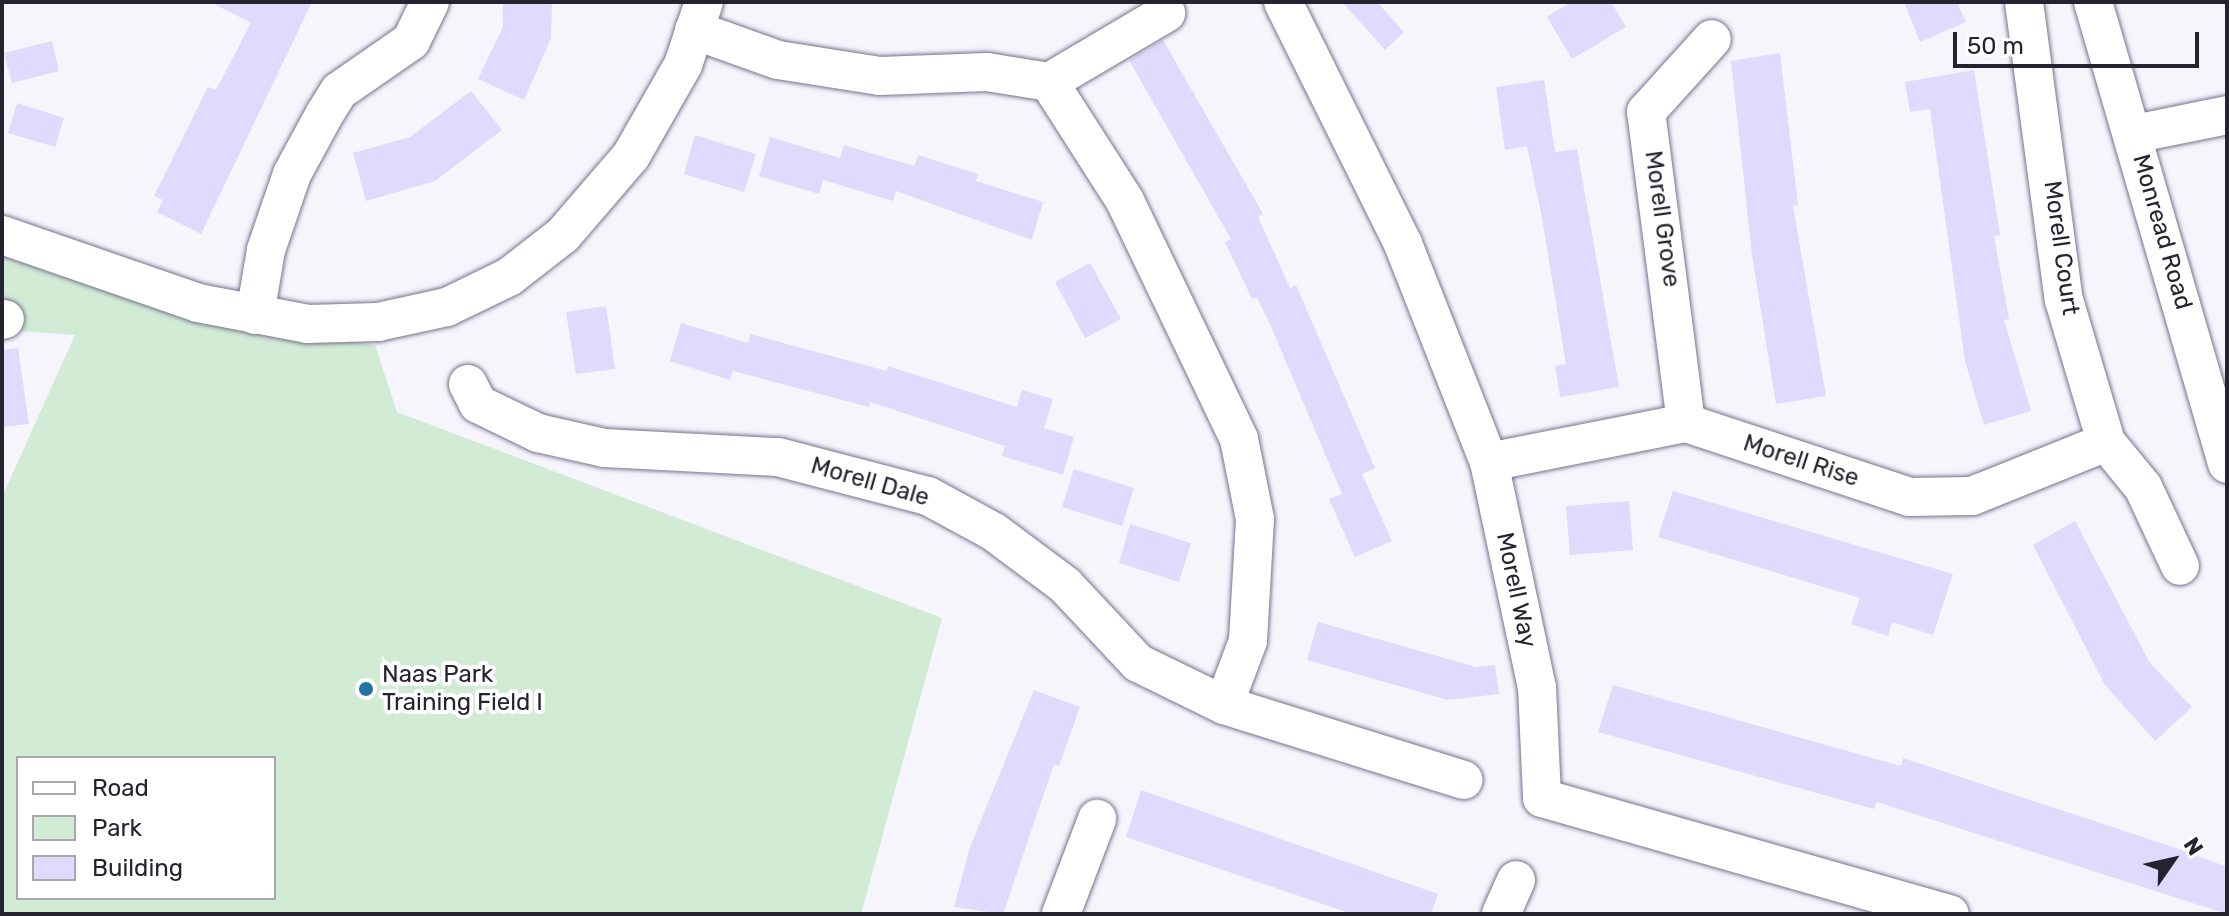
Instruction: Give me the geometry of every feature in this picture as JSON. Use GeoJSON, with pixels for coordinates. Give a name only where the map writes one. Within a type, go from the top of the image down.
{"type":"FeatureCollection","features":[{"type":"Feature","properties":{"kind":"street"},"geometry":{"type":"LineString","coordinates":[[255,315],[266,250],[288,186],[324,115],[339,91],[411,41],[430,2]]}},
{"type":"Feature","properties":{"kind":"street","name":"Morell Way"},"geometry":{"type":"LineString","coordinates":[[1283,2],[1403,244],[1489,462],[1537,687],[1542,798],[1950,914]]}},
{"type":"Feature","properties":{"kind":"street","name":"Morell Court"},"geometry":{"type":"LineString","coordinates":[[2024,2],[2064,300],[2106,442],[2143,487],[2180,566]]}},
{"type":"Feature","properties":{"kind":"street","name":"Monread Road"},"geometry":{"type":"LineString","coordinates":[[2093,2],[2134,134],[2227,464]]}},
{"type":"Feature","properties":{"kind":"street"},"geometry":{"type":"LineString","coordinates":[[2,235],[198,303],[308,324],[378,322],[447,307],[509,277],[563,235],[631,156],[683,65],[699,16],[778,60],[880,76],[987,72],[1049,82],[1166,13]]}},
{"type":"Feature","properties":{"kind":"street","name":"Morell Grove"},"geometry":{"type":"LineString","coordinates":[[1686,423],[1646,112],[1712,39]]}},
{"type":"Feature","properties":{"kind":"street"},"geometry":{"type":"LineString","coordinates":[[1049,82],[1125,201],[1239,439],[1254,534],[1248,641],[1224,705]]}},
{"type":"Feature","properties":{"kind":"street"},"geometry":{"type":"LineString","coordinates":[[2134,134],[2227,115]]}},
{"type":"Feature","properties":{"kind":"street","name":"Morell Dale"},"geometry":{"type":"LineString","coordinates":[[468,384],[478,404],[538,433],[604,448],[778,457],[928,496],[994,532],[1065,585],[1138,663],[1224,705],[1464,780]]}},
{"type":"Feature","properties":{"kind":"street","name":"Morell Rise"},"geometry":{"type":"LineString","coordinates":[[1489,462],[1686,423],[1910,497],[1972,496],[2106,442]]}},
{"type":"Feature","properties":{"kind":"street"},"geometry":{"type":"LineString","coordinates":[[1072,911],[1097,819]]}},
{"type":"Feature","properties":{"kind":"green space"},"geometry":{"type":"Polygon","coordinates":[[[2,251],[236,326],[375,345],[397,412],[942,618],[861,914],[2,914],[2,497],[75,335],[18,331],[11,303],[2,300],[2,251]]]}},
{"type":"Feature","properties":{"kind":"building"},"geometry":{"type":"Polygon","coordinates":[[[210,2],[312,2],[201,234],[157,212],[163,200],[154,196],[208,87],[216,90],[251,23],[210,2]]]}},
{"type":"Feature","properties":{"kind":"building"},"geometry":{"type":"Polygon","coordinates":[[[503,2],[552,2],[551,38],[524,100],[478,79],[503,27],[503,2]]]}},
{"type":"Feature","properties":{"kind":"building"},"geometry":{"type":"Polygon","coordinates":[[[1342,2],[1377,2],[1404,32],[1385,50],[1342,2]]]}},
{"type":"Feature","properties":{"kind":"building"},"geometry":{"type":"Polygon","coordinates":[[[1571,2],[1611,2],[1626,27],[1572,59],[1547,17],[1571,2]]]}},
{"type":"Feature","properties":{"kind":"building"},"geometry":{"type":"Polygon","coordinates":[[[1904,2],[1957,2],[1966,22],[1920,42],[1904,2]]]}},
{"type":"Feature","properties":{"kind":"building"},"geometry":{"type":"Polygon","coordinates":[[[1163,40],[1263,214],[1258,217],[1290,288],[1296,285],[1375,468],[1362,474],[1392,541],[1355,557],[1329,499],[1342,494],[1273,331],[1257,297],[1252,299],[1225,242],[1231,239],[1129,60],[1163,40]]]}},
{"type":"Feature","properties":{"kind":"building"},"geometry":{"type":"Polygon","coordinates":[[[52,41],[59,71],[12,83],[4,53],[52,41]]]}},
{"type":"Feature","properties":{"kind":"building"},"geometry":{"type":"Polygon","coordinates":[[[1780,53],[1798,205],[1793,206],[1826,396],[1776,404],[1752,255],[1731,61],[1780,53]]]}},
{"type":"Feature","properties":{"kind":"building"},"geometry":{"type":"Polygon","coordinates":[[[1974,70],[2000,235],[1994,236],[2009,319],[2004,320],[2031,411],[1984,425],[1965,361],[1930,109],[1910,112],[1905,82],[1974,70]]]}},
{"type":"Feature","properties":{"kind":"building"},"geometry":{"type":"Polygon","coordinates":[[[1544,80],[1555,152],[1577,149],[1619,387],[1560,397],[1555,366],[1566,364],[1542,218],[1527,146],[1505,150],[1496,87],[1544,80]]]}},
{"type":"Feature","properties":{"kind":"building"},"geometry":{"type":"Polygon","coordinates":[[[471,91],[502,130],[435,181],[366,201],[353,153],[410,137],[471,91]]]}},
{"type":"Feature","properties":{"kind":"building"},"geometry":{"type":"Polygon","coordinates":[[[17,103],[64,118],[55,147],[8,133],[17,103]]]}},
{"type":"Feature","properties":{"kind":"building"},"geometry":{"type":"Polygon","coordinates":[[[695,135],[756,154],[744,192],[684,174],[695,135]]]}},
{"type":"Feature","properties":{"kind":"building"},"geometry":{"type":"Polygon","coordinates":[[[770,137],[840,158],[844,145],[914,166],[918,155],[978,174],[976,181],[1043,202],[1032,240],[896,191],[893,201],[823,180],[819,194],[759,176],[770,137]]]}},
{"type":"Feature","properties":{"kind":"building"},"geometry":{"type":"Polygon","coordinates":[[[1090,263],[1121,319],[1085,338],[1055,282],[1090,263]]]}},
{"type":"Feature","properties":{"kind":"building"},"geometry":{"type":"Polygon","coordinates":[[[606,306],[615,369],[576,374],[566,312],[606,306]]]}},
{"type":"Feature","properties":{"kind":"building"},"geometry":{"type":"Polygon","coordinates":[[[681,323],[748,343],[750,334],[887,371],[888,366],[1017,407],[1022,390],[1053,399],[1044,428],[1074,437],[1063,475],[1002,456],[1005,446],[870,402],[869,407],[733,371],[730,380],[670,361],[681,323]]]}},
{"type":"Feature","properties":{"kind":"building"},"geometry":{"type":"Polygon","coordinates":[[[18,348],[29,424],[2,427],[2,350],[18,348]]]}},
{"type":"Feature","properties":{"kind":"building"},"geometry":{"type":"Polygon","coordinates":[[[1074,469],[1134,488],[1122,526],[1062,507],[1074,469]]]}},
{"type":"Feature","properties":{"kind":"building"},"geometry":{"type":"Polygon","coordinates":[[[1673,491],[1953,574],[1933,635],[1892,622],[1888,636],[1851,624],[1860,598],[1658,537],[1673,491]]]}},
{"type":"Feature","properties":{"kind":"building"},"geometry":{"type":"Polygon","coordinates":[[[1629,501],[1633,550],[1570,555],[1566,506],[1629,501]]]}},
{"type":"Feature","properties":{"kind":"building"},"geometry":{"type":"Polygon","coordinates":[[[2075,521],[2150,663],[2192,707],[2155,741],[2105,685],[2033,545],[2075,521]]]}},
{"type":"Feature","properties":{"kind":"building"},"geometry":{"type":"Polygon","coordinates":[[[1130,524],[1191,543],[1179,582],[1119,563],[1130,524]]]}},
{"type":"Feature","properties":{"kind":"building"},"geometry":{"type":"Polygon","coordinates":[[[1318,622],[1476,667],[1495,665],[1499,694],[1448,700],[1307,660],[1318,622]]]}},
{"type":"Feature","properties":{"kind":"building"},"geometry":{"type":"Polygon","coordinates":[[[1613,685],[1901,766],[1903,758],[2182,850],[2227,867],[2227,914],[1877,802],[1874,809],[1598,732],[1613,685]]]}},
{"type":"Feature","properties":{"kind":"building"},"geometry":{"type":"Polygon","coordinates":[[[1034,690],[1080,707],[1059,766],[1054,764],[1003,914],[954,907],[970,847],[1034,690]]]}},
{"type":"Feature","properties":{"kind":"building"},"geometry":{"type":"Polygon","coordinates":[[[1141,790],[1438,894],[1431,914],[1352,914],[1126,837],[1141,790]]]}},
{"type":"Feature","properties":{"kind":"place","name":"Naas Park Training Field I"},"geometry":{"type":"Point","coordinates":[366,689]}}]}
